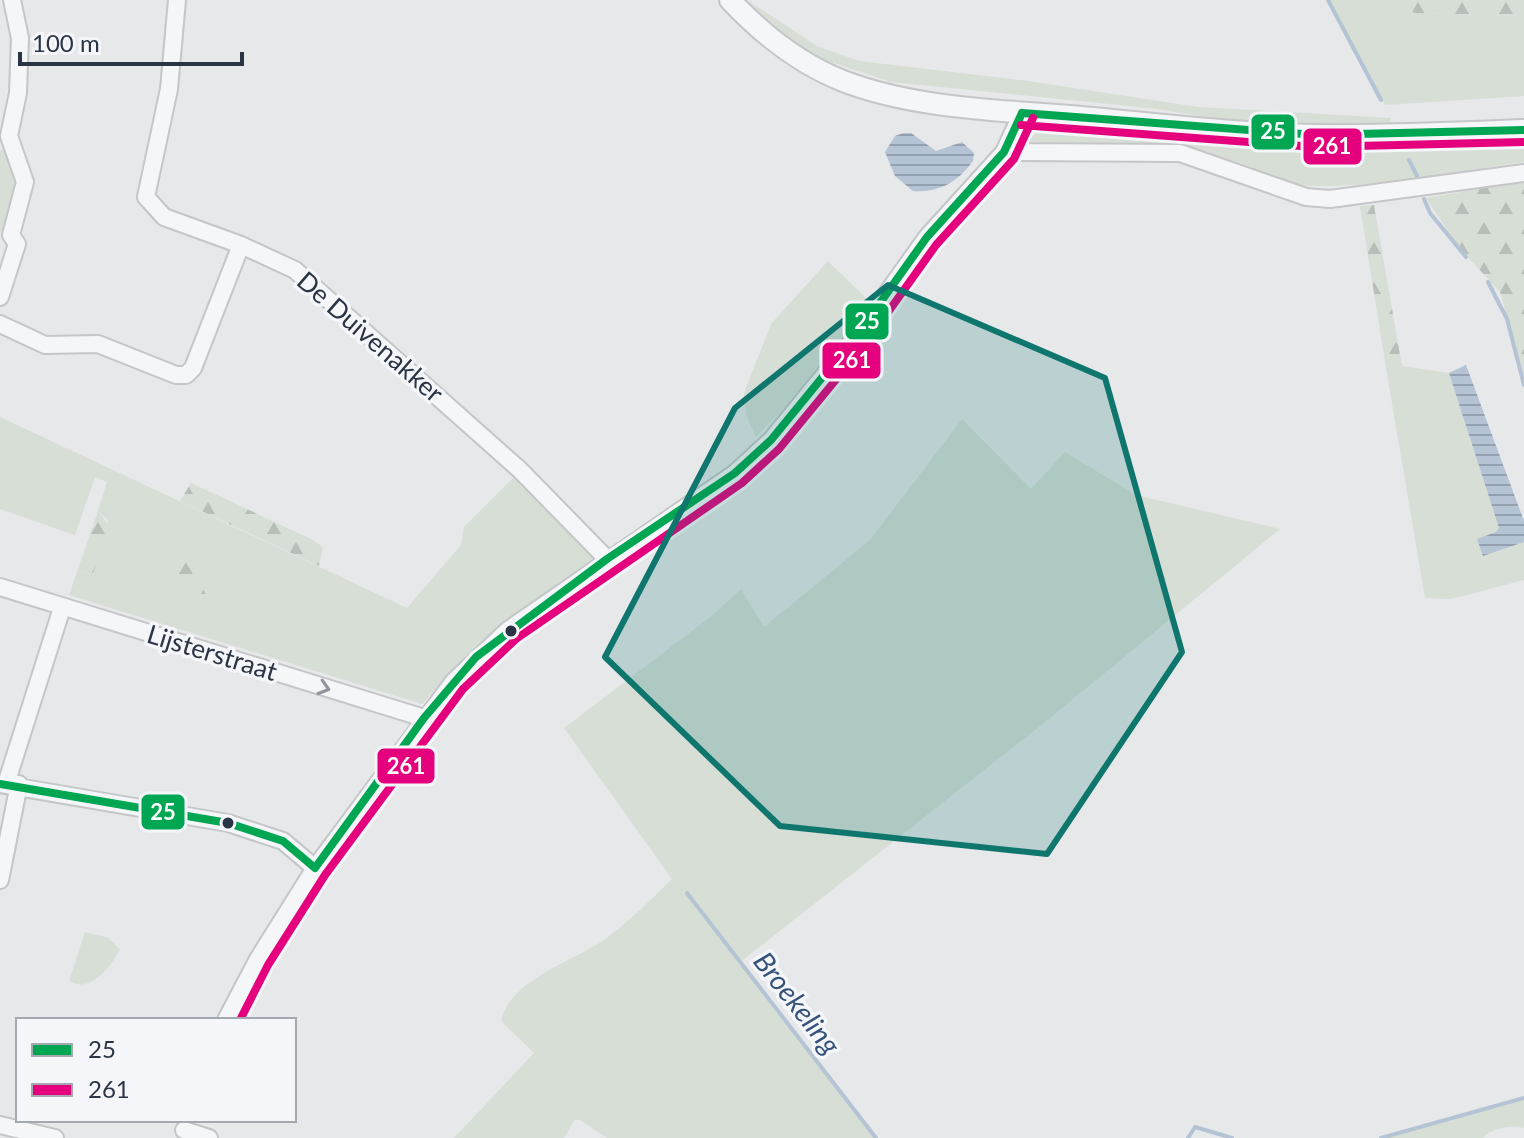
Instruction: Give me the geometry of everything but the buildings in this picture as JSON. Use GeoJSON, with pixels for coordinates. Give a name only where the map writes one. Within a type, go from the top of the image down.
{"type":"FeatureCollection","features":[{"type":"Feature","properties":{"kind":"street"},"geometry":{"type":"LineString","coordinates":[[0,297],[17,244],[6,233],[25,182],[6,151],[18,93],[20,38],[12,0]]}},
{"type":"Feature","properties":{"kind":"street","name":"De Duivenakker"},"geometry":{"type":"LineString","coordinates":[[177,0],[169,89],[146,197],[164,217],[241,245],[295,270],[520,470],[607,559]]}},
{"type":"Feature","properties":{"kind":"street"},"geometry":{"type":"LineString","coordinates":[[730,0],[749,20],[799,58],[841,80],[889,95],[1022,113],[1260,132],[1409,135],[1524,130]]}},
{"type":"Feature","properties":{"kind":"street"},"geometry":{"type":"LineString","coordinates":[[227,1018],[258,959],[315,868],[424,718],[476,657],[607,559],[735,473],[771,440],[857,335],[927,237],[1004,152],[1022,113]]}},
{"type":"Feature","properties":{"kind":"street"},"geometry":{"type":"LineString","coordinates":[[1004,152],[1180,153],[1306,197],[1330,199],[1423,189],[1524,173]]}},
{"type":"Feature","properties":{"kind":"street"},"geometry":{"type":"LineString","coordinates":[[0,324],[45,345],[98,344],[176,375],[186,375],[193,368],[241,245]]}},
{"type":"Feature","properties":{"kind":"street","name":"Lijsterstraat"},"geometry":{"type":"LineString","coordinates":[[0,587],[424,718]]}},
{"type":"Feature","properties":{"kind":"street"},"geometry":{"type":"LineString","coordinates":[[0,880],[8,784],[62,608]]}},
{"type":"Feature","properties":{"kind":"street"},"geometry":{"type":"LineString","coordinates":[[8,784],[257,831],[283,841],[315,868]]}},
{"type":"Feature","properties":{"kind":"street"},"geometry":{"type":"LineString","coordinates":[[0,1125],[55,1138]]}},
{"type":"Feature","properties":{"kind":"street"},"geometry":{"type":"LineString","coordinates":[[185,1129],[209,1138]]}},
{"type":"Feature","properties":{"kind":"highlighted area"},"geometry":{"type":"Polygon","coordinates":[[[888,285],[1105,378],[1182,652],[1047,854],[780,826],[605,657],[735,408],[888,285]]]}},
{"type":"Feature","properties":{"kind":"green space"},"geometry":{"type":"Polygon","coordinates":[[[747,0],[817,46],[859,61],[1028,81],[1198,107],[1391,118],[1389,126],[1299,125],[891,82],[819,58],[772,27],[747,0]]]}},
{"type":"Feature","properties":{"kind":"green space"},"geometry":{"type":"Polygon","coordinates":[[[1329,0],[1412,0],[1409,10],[1415,13],[1524,16],[1524,96],[1385,105],[1329,0]]]}},
{"type":"Feature","properties":{"kind":"green space"},"geometry":{"type":"Polygon","coordinates":[[[1412,0],[1524,0],[1524,16],[1415,13],[1408,10],[1412,0]]]}},
{"type":"Feature","properties":{"kind":"green space"},"geometry":{"type":"Polygon","coordinates":[[[1046,125],[1325,144],[1524,135],[1524,162],[1391,181],[1311,186],[1280,180],[1230,160],[1181,151],[1105,145],[1029,145],[1029,139],[1046,125]]]}},
{"type":"Feature","properties":{"kind":"green space"},"geometry":{"type":"Polygon","coordinates":[[[0,150],[12,152],[25,182],[11,235],[0,231],[0,150]]]}},
{"type":"Feature","properties":{"kind":"green space"},"geometry":{"type":"Polygon","coordinates":[[[1524,181],[1524,376],[1500,292],[1456,244],[1426,198],[1524,181]]]}},
{"type":"Feature","properties":{"kind":"green space"},"geometry":{"type":"Polygon","coordinates":[[[1374,205],[1402,366],[1386,368],[1360,206],[1374,205]]]}},
{"type":"Feature","properties":{"kind":"green space"},"geometry":{"type":"Polygon","coordinates":[[[828,261],[869,301],[804,387],[756,437],[746,415],[744,393],[771,324],[828,261]]]}},
{"type":"Feature","properties":{"kind":"green space"},"geometry":{"type":"Polygon","coordinates":[[[1402,366],[1449,373],[1499,528],[1484,556],[1524,542],[1524,580],[1451,599],[1425,598],[1386,368],[1402,366]]]}},
{"type":"Feature","properties":{"kind":"green space"},"geometry":{"type":"Polygon","coordinates":[[[0,417],[407,608],[461,545],[464,527],[514,477],[599,555],[466,655],[422,704],[69,595],[77,572],[93,573],[109,521],[98,511],[107,482],[95,477],[75,535],[0,509],[0,417]]]}},
{"type":"Feature","properties":{"kind":"green space"},"geometry":{"type":"Polygon","coordinates":[[[962,419],[1031,489],[1065,452],[1136,495],[1280,529],[1044,723],[739,963],[877,1138],[607,1138],[580,1120],[574,1120],[564,1138],[454,1138],[534,1053],[501,1021],[507,1006],[517,994],[545,972],[607,938],[672,879],[564,728],[709,618],[741,589],[764,627],[870,540],[962,419]]]}},
{"type":"Feature","properties":{"kind":"green space"},"geometry":{"type":"Polygon","coordinates":[[[191,483],[311,539],[323,547],[319,566],[180,501],[191,483]]]}},
{"type":"Feature","properties":{"kind":"green space"},"geometry":{"type":"Polygon","coordinates":[[[98,511],[111,528],[93,573],[77,572],[98,511]]]}},
{"type":"Feature","properties":{"kind":"green space"},"geometry":{"type":"Polygon","coordinates":[[[179,552],[210,600],[206,611],[195,608],[170,569],[167,562],[179,552]]]}},
{"type":"Feature","properties":{"kind":"green space"},"geometry":{"type":"Polygon","coordinates":[[[85,932],[109,938],[120,950],[99,977],[77,984],[69,981],[85,932]]]}},
{"type":"Feature","properties":{"kind":"green space"},"geometry":{"type":"Polygon","coordinates":[[[1524,1096],[1524,1128],[1502,1128],[1483,1138],[1388,1138],[1524,1096]]]}},
{"type":"Feature","properties":{"kind":"water"},"geometry":{"type":"Polygon","coordinates":[[[911,133],[936,151],[962,142],[974,153],[973,161],[947,185],[913,191],[895,176],[885,152],[895,136],[911,133]]]}},
{"type":"Feature","properties":{"kind":"water"},"geometry":{"type":"Polygon","coordinates":[[[1466,365],[1524,521],[1524,542],[1483,556],[1477,539],[1499,528],[1449,373],[1466,365]]]}},
{"type":"Feature","properties":{"kind":"waterway"},"geometry":{"type":"LineString","coordinates":[[1328,0],[1381,100]]}},
{"type":"Feature","properties":{"kind":"waterway"},"geometry":{"type":"LineString","coordinates":[[1409,160],[1417,176]]}},
{"type":"Feature","properties":{"kind":"waterway"},"geometry":{"type":"LineString","coordinates":[[1424,199],[1430,213],[1466,257]]}},
{"type":"Feature","properties":{"kind":"waterway"},"geometry":{"type":"LineString","coordinates":[[1488,282],[1507,319],[1524,385]]}},
{"type":"Feature","properties":{"kind":"waterway","name":"Broekeling"},"geometry":{"type":"LineString","coordinates":[[687,893],[876,1138]]}},
{"type":"Feature","properties":{"kind":"waterway","name":"Broekeling"},"geometry":{"type":"LineString","coordinates":[[1381,1138],[1524,1098]]}},
{"type":"Feature","properties":{"kind":"waterway","name":"Broekeling"},"geometry":{"type":"LineString","coordinates":[[1188,1138],[1195,1127],[1232,1138]]}},
{"type":"Feature","properties":{"kind":"transit line","name":"25"},"geometry":{"type":"LineString","coordinates":[[1022,113],[1316,135],[1524,130]]}},
{"type":"Feature","properties":{"kind":"transit line","name":"25"},"geometry":{"type":"LineString","coordinates":[[315,868],[424,718],[476,657],[607,559],[735,473],[771,440],[857,335],[927,237],[1004,152],[1022,113]]}},
{"type":"Feature","properties":{"kind":"transit line","name":"261"},"geometry":{"type":"LineString","coordinates":[[241,1018],[268,965],[325,875],[463,689],[516,639],[742,483],[779,449],[866,343],[936,245],[1014,159],[1033,118]]}},
{"type":"Feature","properties":{"kind":"transit line","name":"261"},"geometry":{"type":"LineString","coordinates":[[1021,125],[1315,147],[1524,142]]}},
{"type":"Feature","properties":{"kind":"transit line","name":"25"},"geometry":{"type":"LineString","coordinates":[[0,784],[228,823],[283,841],[315,868]]}}]}
